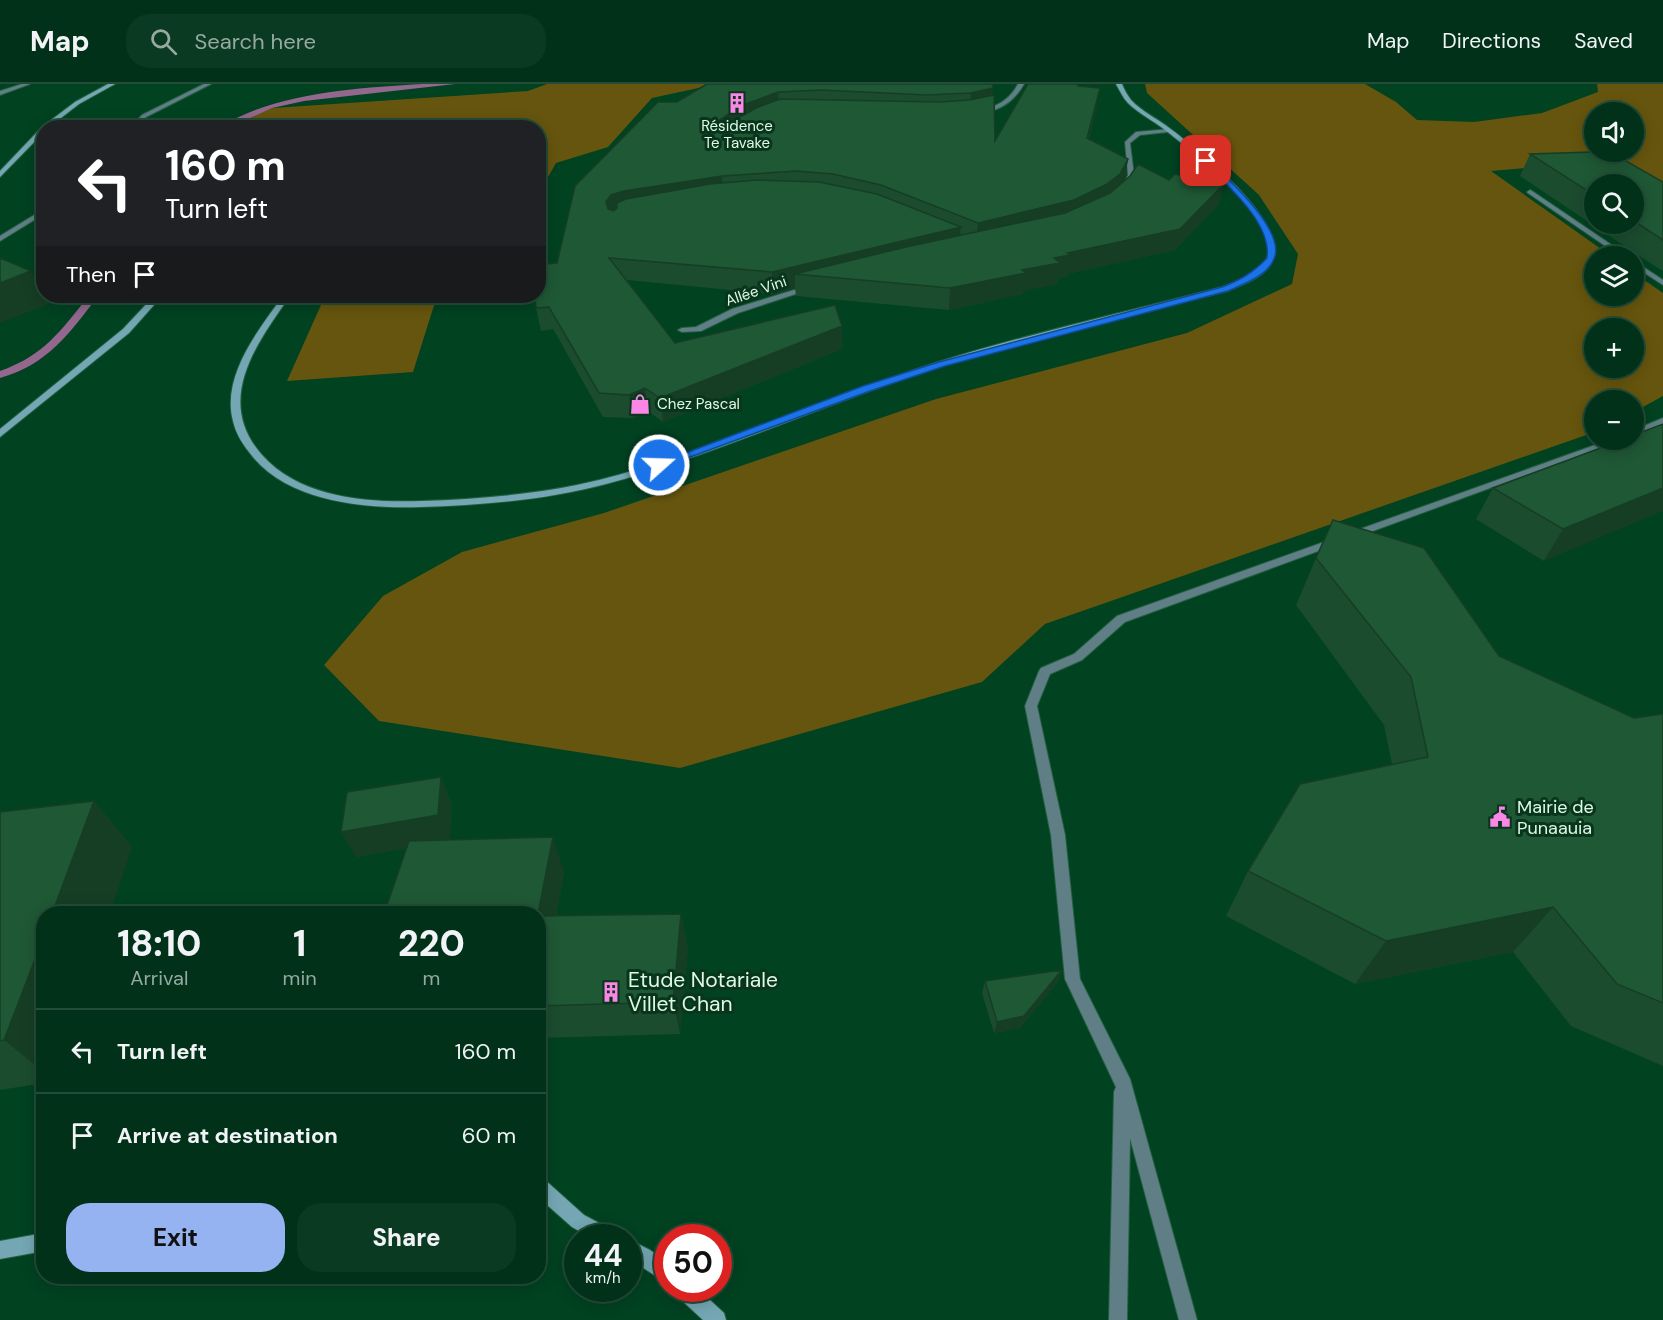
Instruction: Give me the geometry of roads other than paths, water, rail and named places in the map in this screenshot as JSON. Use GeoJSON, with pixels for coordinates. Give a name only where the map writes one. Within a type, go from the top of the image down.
{"type":"FeatureCollection","features":[{"type":"Feature","properties":{"kind":"main road"},"geometry":{"type":"LineString","coordinates":[[55,120],[77,103],[112,84]]}},
{"type":"Feature","properties":{"kind":"main road"},"geometry":{"type":"LineString","coordinates":[[281,303],[263,328],[244,363],[238,380],[234,409],[244,438],[255,453],[279,474],[317,493],[371,504],[411,505],[484,502],[549,493],[601,482],[659,465],[867,388],[942,364],[1225,289],[1244,282],[1258,272],[1271,258],[1272,250],[1268,234],[1254,211],[1231,184],[1168,130],[1130,103],[1119,84]]}},
{"type":"Feature","properties":{"kind":"main road"},"geometry":{"type":"LineString","coordinates":[[0,175],[36,137]]}},
{"type":"Feature","properties":{"kind":"main road"},"geometry":{"type":"LineString","coordinates":[[0,434],[126,331],[152,303]]}},
{"type":"Feature","properties":{"kind":"main road"},"geometry":{"type":"LineString","coordinates":[[546,1192],[584,1224]]}},
{"type":"Feature","properties":{"kind":"main road"},"geometry":{"type":"LineString","coordinates":[[0,1250],[36,1243]]}},
{"type":"Feature","properties":{"kind":"main road"},"geometry":{"type":"LineString","coordinates":[[698,1302],[717,1320]]}},
{"type":"Feature","properties":{"kind":"street"},"geometry":{"type":"LineString","coordinates":[[0,93],[27,84]]}},
{"type":"Feature","properties":{"kind":"street"},"geometry":{"type":"LineString","coordinates":[[140,120],[208,84]]}},
{"type":"Feature","properties":{"kind":"street"},"geometry":{"type":"LineString","coordinates":[[973,113],[1006,104],[1022,84]]}},
{"type":"Feature","properties":{"kind":"street"},"geometry":{"type":"LineString","coordinates":[[1120,195],[1131,175],[1127,143],[1138,134],[1168,130]]}},
{"type":"Feature","properties":{"kind":"street"},"geometry":{"type":"LineString","coordinates":[[1530,192],[1609,246]]}},
{"type":"Feature","properties":{"kind":"street"},"geometry":{"type":"LineString","coordinates":[[0,239],[36,216]]}},
{"type":"Feature","properties":{"kind":"street"},"geometry":{"type":"LineString","coordinates":[[1644,270],[1663,283]]}},
{"type":"Feature","properties":{"kind":"street","name":"Allée Vini"},"geometry":{"type":"LineString","coordinates":[[682,330],[698,329],[735,311],[818,285]]}},
{"type":"Feature","properties":{"kind":"street"},"geometry":{"type":"LineString","coordinates":[[1644,429],[1663,421]]}},
{"type":"Feature","properties":{"kind":"street"},"geometry":{"type":"LineString","coordinates":[[1188,1320],[1122,1079],[1073,979],[1059,835],[1031,706],[1046,671],[1077,657],[1121,619],[1588,450]]}},
{"type":"Feature","properties":{"kind":"street"},"geometry":{"type":"LineString","coordinates":[[1118,1320],[1122,1079]]}},
{"type":"Feature","properties":{"kind":"waterway"},"geometry":{"type":"LineString","coordinates":[[240,120],[270,107],[304,99],[392,88],[452,84]]}},
{"type":"Feature","properties":{"kind":"waterway"},"geometry":{"type":"LineString","coordinates":[[0,375],[27,365],[56,343],[87,303]]}},
{"type":"Feature","properties":{"kind":"place","name":"Résidence Te Tavake"},"geometry":{"type":"Point","coordinates":[737,103]}},
{"type":"Feature","properties":{"kind":"place","name":"Chez Pascal"},"geometry":{"type":"Point","coordinates":[640,404]}},
{"type":"Feature","properties":{"kind":"place","name":"Mairie de Punaauia"},"geometry":{"type":"Point","coordinates":[1500,817]}},
{"type":"Feature","properties":{"kind":"place","name":"Etude Notariale Villet Chan"},"geometry":{"type":"Point","coordinates":[611,992]}}]}
